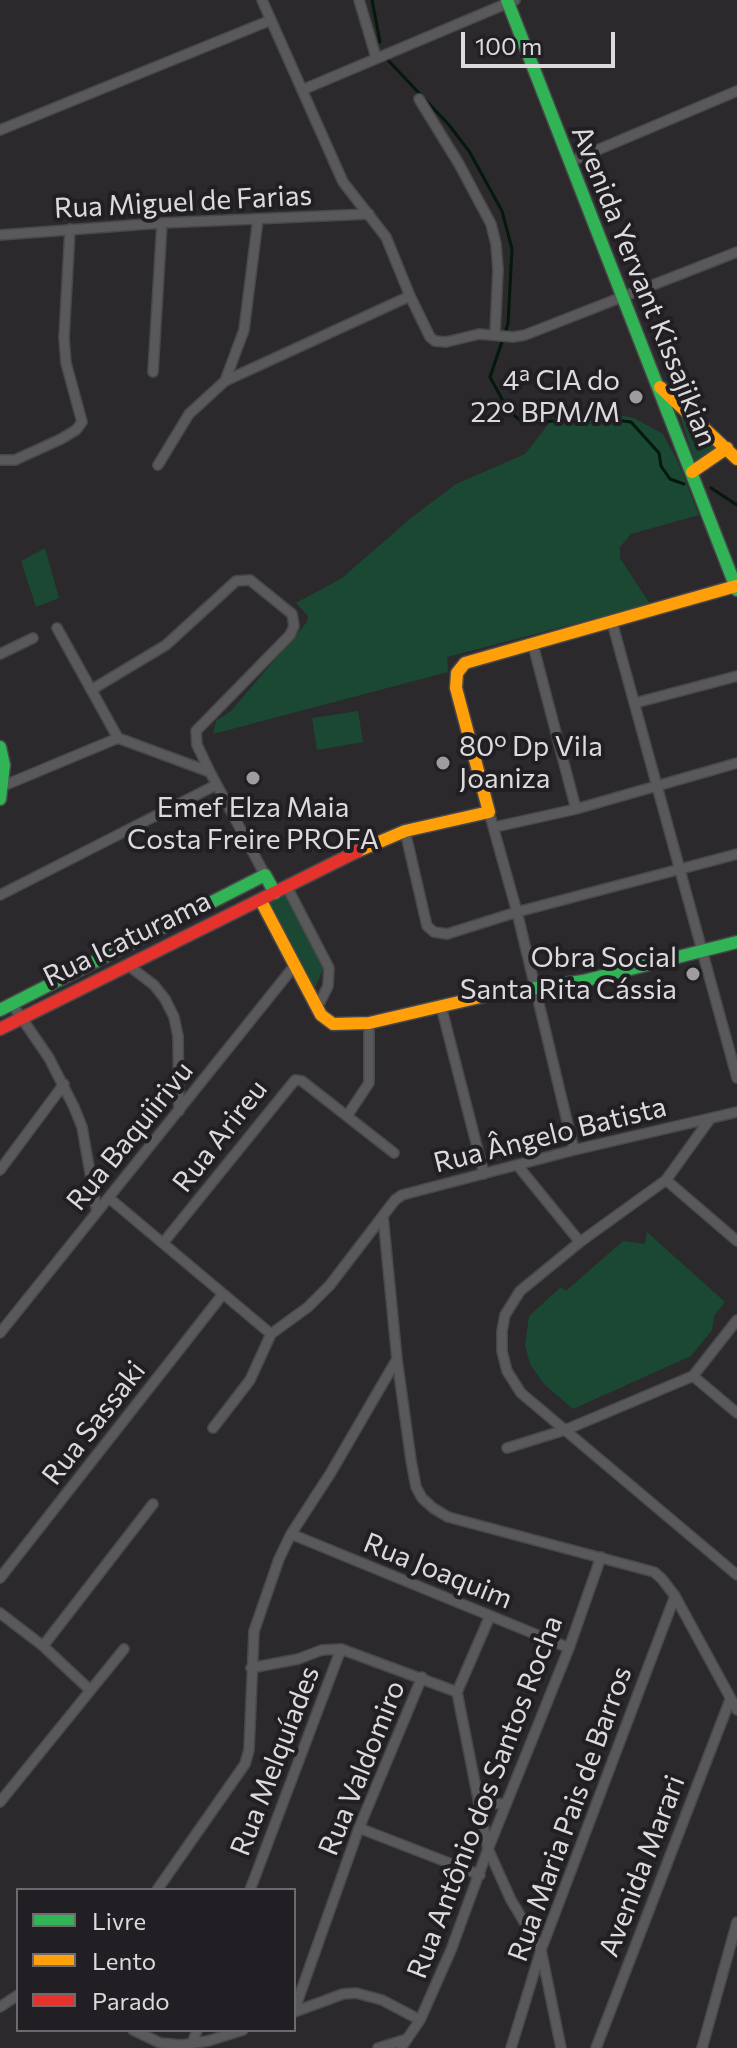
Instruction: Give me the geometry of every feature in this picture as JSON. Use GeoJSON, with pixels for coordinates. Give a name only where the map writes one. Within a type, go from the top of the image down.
{"type":"FeatureCollection","features":[{"type":"Feature","properties":{"kind":"street"},"geometry":{"type":"LineString","coordinates":[[262,0],[343,182],[386,237],[430,337],[446,342],[479,334],[525,335],[737,252]]}},
{"type":"Feature","properties":{"kind":"street"},"geometry":{"type":"LineString","coordinates":[[359,0],[376,57]]}},
{"type":"Feature","properties":{"kind":"street"},"geometry":{"type":"LineString","coordinates":[[302,90],[510,1]]}},
{"type":"Feature","properties":{"kind":"street","name":"Avenida Yervant Kissajikian"},"geometry":{"type":"LineString","coordinates":[[510,1],[569,162],[736,588]]}},
{"type":"Feature","properties":{"kind":"street"},"geometry":{"type":"LineString","coordinates":[[0,130],[271,20]]}},
{"type":"Feature","properties":{"kind":"street"},"geometry":{"type":"LineString","coordinates":[[569,162],[737,91]]}},
{"type":"Feature","properties":{"kind":"street"},"geometry":{"type":"LineString","coordinates":[[419,99],[491,224],[498,269],[498,336]]}},
{"type":"Feature","properties":{"kind":"street","name":"Rua Miguel de Farias"},"geometry":{"type":"LineString","coordinates":[[0,235],[162,223],[369,214]]}},
{"type":"Feature","properties":{"kind":"street"},"geometry":{"type":"LineString","coordinates":[[225,381],[244,330],[258,219]]}},
{"type":"Feature","properties":{"kind":"street"},"geometry":{"type":"LineString","coordinates":[[153,372],[162,223]]}},
{"type":"Feature","properties":{"kind":"street"},"geometry":{"type":"LineString","coordinates":[[0,460],[15,460],[61,439],[76,430],[82,422],[66,363],[64,338],[70,229]]}},
{"type":"Feature","properties":{"kind":"street"},"geometry":{"type":"LineString","coordinates":[[158,465],[189,414],[225,381],[410,296]]}},
{"type":"Feature","properties":{"kind":"street"},"geometry":{"type":"LineString","coordinates":[[658,384],[737,459]]}},
{"type":"Feature","properties":{"kind":"street"},"geometry":{"type":"LineString","coordinates":[[692,472],[727,448]]}},
{"type":"Feature","properties":{"kind":"street"},"geometry":{"type":"LineString","coordinates":[[91,690],[166,645],[236,581],[250,580],[292,614],[294,626],[290,635],[196,731],[197,745],[216,785],[275,893]]}},
{"type":"Feature","properties":{"kind":"street"},"geometry":{"type":"LineString","coordinates":[[574,1150],[517,912],[456,688],[458,669],[465,663],[736,588]]}},
{"type":"Feature","properties":{"kind":"street"},"geometry":{"type":"LineString","coordinates":[[612,622],[737,1078]]}},
{"type":"Feature","properties":{"kind":"street"},"geometry":{"type":"LineString","coordinates":[[57,628],[118,738],[210,772]]}},
{"type":"Feature","properties":{"kind":"street"},"geometry":{"type":"LineString","coordinates":[[0,654],[33,638]]}},
{"type":"Feature","properties":{"kind":"street"},"geometry":{"type":"LineString","coordinates":[[533,645],[576,809]]}},
{"type":"Feature","properties":{"kind":"street"},"geometry":{"type":"LineString","coordinates":[[635,703],[737,676]]}},
{"type":"Feature","properties":{"kind":"street"},"geometry":{"type":"LineString","coordinates":[[0,747],[4,765],[2,792],[118,738]]}},
{"type":"Feature","properties":{"kind":"street"},"geometry":{"type":"LineString","coordinates":[[495,827],[576,809],[737,763]]}},
{"type":"Feature","properties":{"kind":"street"},"geometry":{"type":"LineString","coordinates":[[0,895],[216,785]]}},
{"type":"Feature","properties":{"kind":"street","name":"Rua Icaturama"},"geometry":{"type":"LineString","coordinates":[[0,1029],[360,850],[405,831],[489,812]]}},
{"type":"Feature","properties":{"kind":"street"},"geometry":{"type":"LineString","coordinates":[[405,831],[425,918],[431,930],[447,934],[517,912],[737,854]]}},
{"type":"Feature","properties":{"kind":"street","name":"Rua Icaturama"},"geometry":{"type":"LineString","coordinates":[[0,1010],[265,875]]}},
{"type":"Feature","properties":{"kind":"street"},"geometry":{"type":"LineString","coordinates":[[287,887],[329,968],[328,986],[317,1008]]}},
{"type":"Feature","properties":{"kind":"street"},"geometry":{"type":"LineString","coordinates":[[261,901],[324,1020],[333,1024],[369,1023],[510,990],[583,981],[737,942]]}},
{"type":"Feature","properties":{"kind":"street","name":"Rua Baquiirivu"},"geometry":{"type":"LineString","coordinates":[[0,1333],[295,965]]}},
{"type":"Feature","properties":{"kind":"street"},"geometry":{"type":"LineString","coordinates":[[129,966],[154,985],[174,1017],[178,1036],[179,1111]]}},
{"type":"Feature","properties":{"kind":"street"},"geometry":{"type":"LineString","coordinates":[[12,1004],[64,1084],[82,1127],[97,1212]]}},
{"type":"Feature","properties":{"kind":"street"},"geometry":{"type":"LineString","coordinates":[[441,1006],[484,1174]]}},
{"type":"Feature","properties":{"kind":"street"},"geometry":{"type":"LineString","coordinates":[[347,1116],[369,1083],[369,1023]]}},
{"type":"Feature","properties":{"kind":"street"},"geometry":{"type":"LineString","coordinates":[[723,1029],[737,1025]]}},
{"type":"Feature","properties":{"kind":"street","name":"Rua Arireu"},"geometry":{"type":"LineString","coordinates":[[163,1243],[291,1082],[298,1079],[394,1153]]}},
{"type":"Feature","properties":{"kind":"street"},"geometry":{"type":"LineString","coordinates":[[0,1170],[64,1084]]}},
{"type":"Feature","properties":{"kind":"street","name":"Rua Ângelo Batista"},"geometry":{"type":"LineString","coordinates":[[271,1334],[321,1295],[402,1195],[737,1112]]}},
{"type":"Feature","properties":{"kind":"street"},"geometry":{"type":"LineString","coordinates":[[711,1119],[666,1180],[580,1242],[520,1291],[505,1315],[502,1351],[506,1367],[521,1393],[737,1575]]}},
{"type":"Feature","properties":{"kind":"street"},"geometry":{"type":"LineString","coordinates":[[518,1166],[580,1242]]}},
{"type":"Feature","properties":{"kind":"street"},"geometry":{"type":"LineString","coordinates":[[666,1180],[737,1241]]}},
{"type":"Feature","properties":{"kind":"street"},"geometry":{"type":"LineString","coordinates":[[109,1198],[271,1334],[250,1380],[213,1428]]}},
{"type":"Feature","properties":{"kind":"street"},"geometry":{"type":"LineString","coordinates":[[383,1216],[397,1359],[416,1487],[422,1498],[448,1517],[654,1572],[675,1596],[737,1710]]}},
{"type":"Feature","properties":{"kind":"street","name":"Rua Sassaki"},"geometry":{"type":"LineString","coordinates":[[0,1578],[223,1294]]}},
{"type":"Feature","properties":{"kind":"street"},"geometry":{"type":"LineString","coordinates":[[507,1448],[565,1430],[693,1376],[737,1320]]}},
{"type":"Feature","properties":{"kind":"street"},"geometry":{"type":"LineString","coordinates":[[158,1888],[245,1764],[249,1744],[254,1631],[291,1534],[397,1359]]}},
{"type":"Feature","properties":{"kind":"street"},"geometry":{"type":"LineString","coordinates":[[693,1376],[737,1413]]}},
{"type":"Feature","properties":{"kind":"street"},"geometry":{"type":"LineString","coordinates":[[43,1646],[153,1504]]}},
{"type":"Feature","properties":{"kind":"street","name":"Rua Joaquim"},"geometry":{"type":"LineString","coordinates":[[291,1534],[569,1648]]}},
{"type":"Feature","properties":{"kind":"street","name":"Rua Antônio dos Santos Rocha"},"geometry":{"type":"LineString","coordinates":[[401,2048],[420,2020],[451,1950],[569,1648],[601,1557]]}},
{"type":"Feature","properties":{"kind":"street","name":"Rua Maria Pais de Barros"},"geometry":{"type":"LineString","coordinates":[[511,2048],[541,1950],[675,1596]]}},
{"type":"Feature","properties":{"kind":"street"},"geometry":{"type":"LineString","coordinates":[[0,1613],[43,1646],[90,1690]]}},
{"type":"Feature","properties":{"kind":"street"},"geometry":{"type":"LineString","coordinates":[[490,1616],[457,1692],[488,1849],[511,1900],[541,1950],[561,2048]]}},
{"type":"Feature","properties":{"kind":"street"},"geometry":{"type":"LineString","coordinates":[[0,1802],[124,1649]]}},
{"type":"Feature","properties":{"kind":"street"},"geometry":{"type":"LineString","coordinates":[[251,1668],[298,1659],[322,1650],[341,1649],[457,1692]]}},
{"type":"Feature","properties":{"kind":"street","name":"Rua Melquíades"},"geometry":{"type":"LineString","coordinates":[[251,1888],[341,1649]]}},
{"type":"Feature","properties":{"kind":"street","name":"Rua Valdomiro"},"geometry":{"type":"LineString","coordinates":[[296,2005],[359,1828],[422,1677]]}},
{"type":"Feature","properties":{"kind":"street","name":"Avenida Marari"},"geometry":{"type":"LineString","coordinates":[[596,2048],[730,1700]]}},
{"type":"Feature","properties":{"kind":"street"},"geometry":{"type":"LineString","coordinates":[[479,1803],[506,1804]]}},
{"type":"Feature","properties":{"kind":"street"},"geometry":{"type":"LineString","coordinates":[[359,1828],[480,1875]]}},
{"type":"Feature","properties":{"kind":"street"},"geometry":{"type":"LineString","coordinates":[[702,2048],[737,1922]]}},
{"type":"Feature","properties":{"kind":"street"},"geometry":{"type":"LineString","coordinates":[[296,2010],[343,1994],[356,1993],[382,2000],[420,2020]]}},
{"type":"Feature","properties":{"kind":"street"},"geometry":{"type":"LineString","coordinates":[[137,2032],[160,2043],[192,2044],[236,2032]]}},
{"type":"Feature","properties":{"kind":"street"},"geometry":{"type":"LineString","coordinates":[[192,2044],[196,2032]]}},
{"type":"Feature","properties":{"kind":"street"},"geometry":{"type":"LineString","coordinates":[[378,2048],[407,2039]]}},
{"type":"Feature","properties":{"kind":"green space"},"geometry":{"type":"Polygon","coordinates":[[[678,410],[720,447],[695,462],[678,410]]]}},
{"type":"Feature","properties":{"kind":"green space"},"geometry":{"type":"Polygon","coordinates":[[[585,413],[634,418],[663,434],[699,515],[631,534],[620,547],[620,558],[650,604],[447,657],[448,672],[213,734],[216,721],[231,711],[307,622],[308,616],[296,603],[342,578],[456,484],[525,454],[554,417],[585,413]]]}},
{"type":"Feature","properties":{"kind":"green space"},"geometry":{"type":"Polygon","coordinates":[[[45,548],[59,598],[36,607],[21,561],[45,548]]]}},
{"type":"Feature","properties":{"kind":"green space"},"geometry":{"type":"Polygon","coordinates":[[[358,711],[363,742],[317,750],[312,718],[358,711]]]}},
{"type":"Feature","properties":{"kind":"green space"},"geometry":{"type":"Polygon","coordinates":[[[288,891],[324,967],[313,992],[265,903],[288,891]]]}},
{"type":"Feature","properties":{"kind":"green space"},"geometry":{"type":"Polygon","coordinates":[[[647,1232],[725,1302],[714,1316],[712,1330],[691,1356],[573,1409],[544,1384],[530,1364],[525,1345],[529,1316],[561,1287],[566,1291],[623,1241],[645,1244],[647,1232]]]}},
{"type":"Feature","properties":{"kind":"waterway"},"geometry":{"type":"LineString","coordinates":[[372,0],[380,42]]}},
{"type":"Feature","properties":{"kind":"waterway"},"geometry":{"type":"LineString","coordinates":[[386,58],[469,151],[502,211],[512,249],[508,324],[490,377],[508,410],[523,423],[599,418],[631,422],[659,453],[661,466],[670,479],[684,484]]}},
{"type":"Feature","properties":{"kind":"waterway"},"geometry":{"type":"LineString","coordinates":[[711,488],[737,505]]}},
{"type":"Feature","properties":{"kind":"traffic: fast"},"geometry":{"type":"LineString","coordinates":[[507,0],[737,590]]}},
{"type":"Feature","properties":{"kind":"traffic: fast"},"geometry":{"type":"LineString","coordinates":[[0,747],[4,765],[0,799]]}},
{"type":"Feature","properties":{"kind":"traffic: fast"},"geometry":{"type":"LineString","coordinates":[[0,1010],[265,875],[275,893]]}},
{"type":"Feature","properties":{"kind":"traffic: fast"},"geometry":{"type":"LineString","coordinates":[[489,995],[583,981],[737,942]]}},
{"type":"Feature","properties":{"kind":"traffic: slow"},"geometry":{"type":"LineString","coordinates":[[660,387],[737,459]]}},
{"type":"Feature","properties":{"kind":"traffic: slow"},"geometry":{"type":"LineString","coordinates":[[692,472],[727,448]]}},
{"type":"Feature","properties":{"kind":"traffic: slow"},"geometry":{"type":"LineString","coordinates":[[358,851],[405,831],[489,812],[456,688],[457,673],[465,663],[736,586]]}},
{"type":"Feature","properties":{"kind":"traffic: slow"},"geometry":{"type":"LineString","coordinates":[[261,901],[321,1015],[333,1024],[369,1023],[489,995]]}},
{"type":"Feature","properties":{"kind":"traffic: jam"},"geometry":{"type":"LineString","coordinates":[[0,1029],[358,851]]}},
{"type":"Feature","properties":{"kind":"place","name":"4ª CIA do 22° BPM/M"},"geometry":{"type":"Point","coordinates":[636,397]}},
{"type":"Feature","properties":{"kind":"place","name":"80º Dp Vila Joaniza"},"geometry":{"type":"Point","coordinates":[443,763]}},
{"type":"Feature","properties":{"kind":"place","name":"Emef Elza Maia Costa Freire PROFA"},"geometry":{"type":"Point","coordinates":[253,778]}},
{"type":"Feature","properties":{"kind":"place","name":"Obra Social Santa Rita Cássia"},"geometry":{"type":"Point","coordinates":[693,974]}}]}
